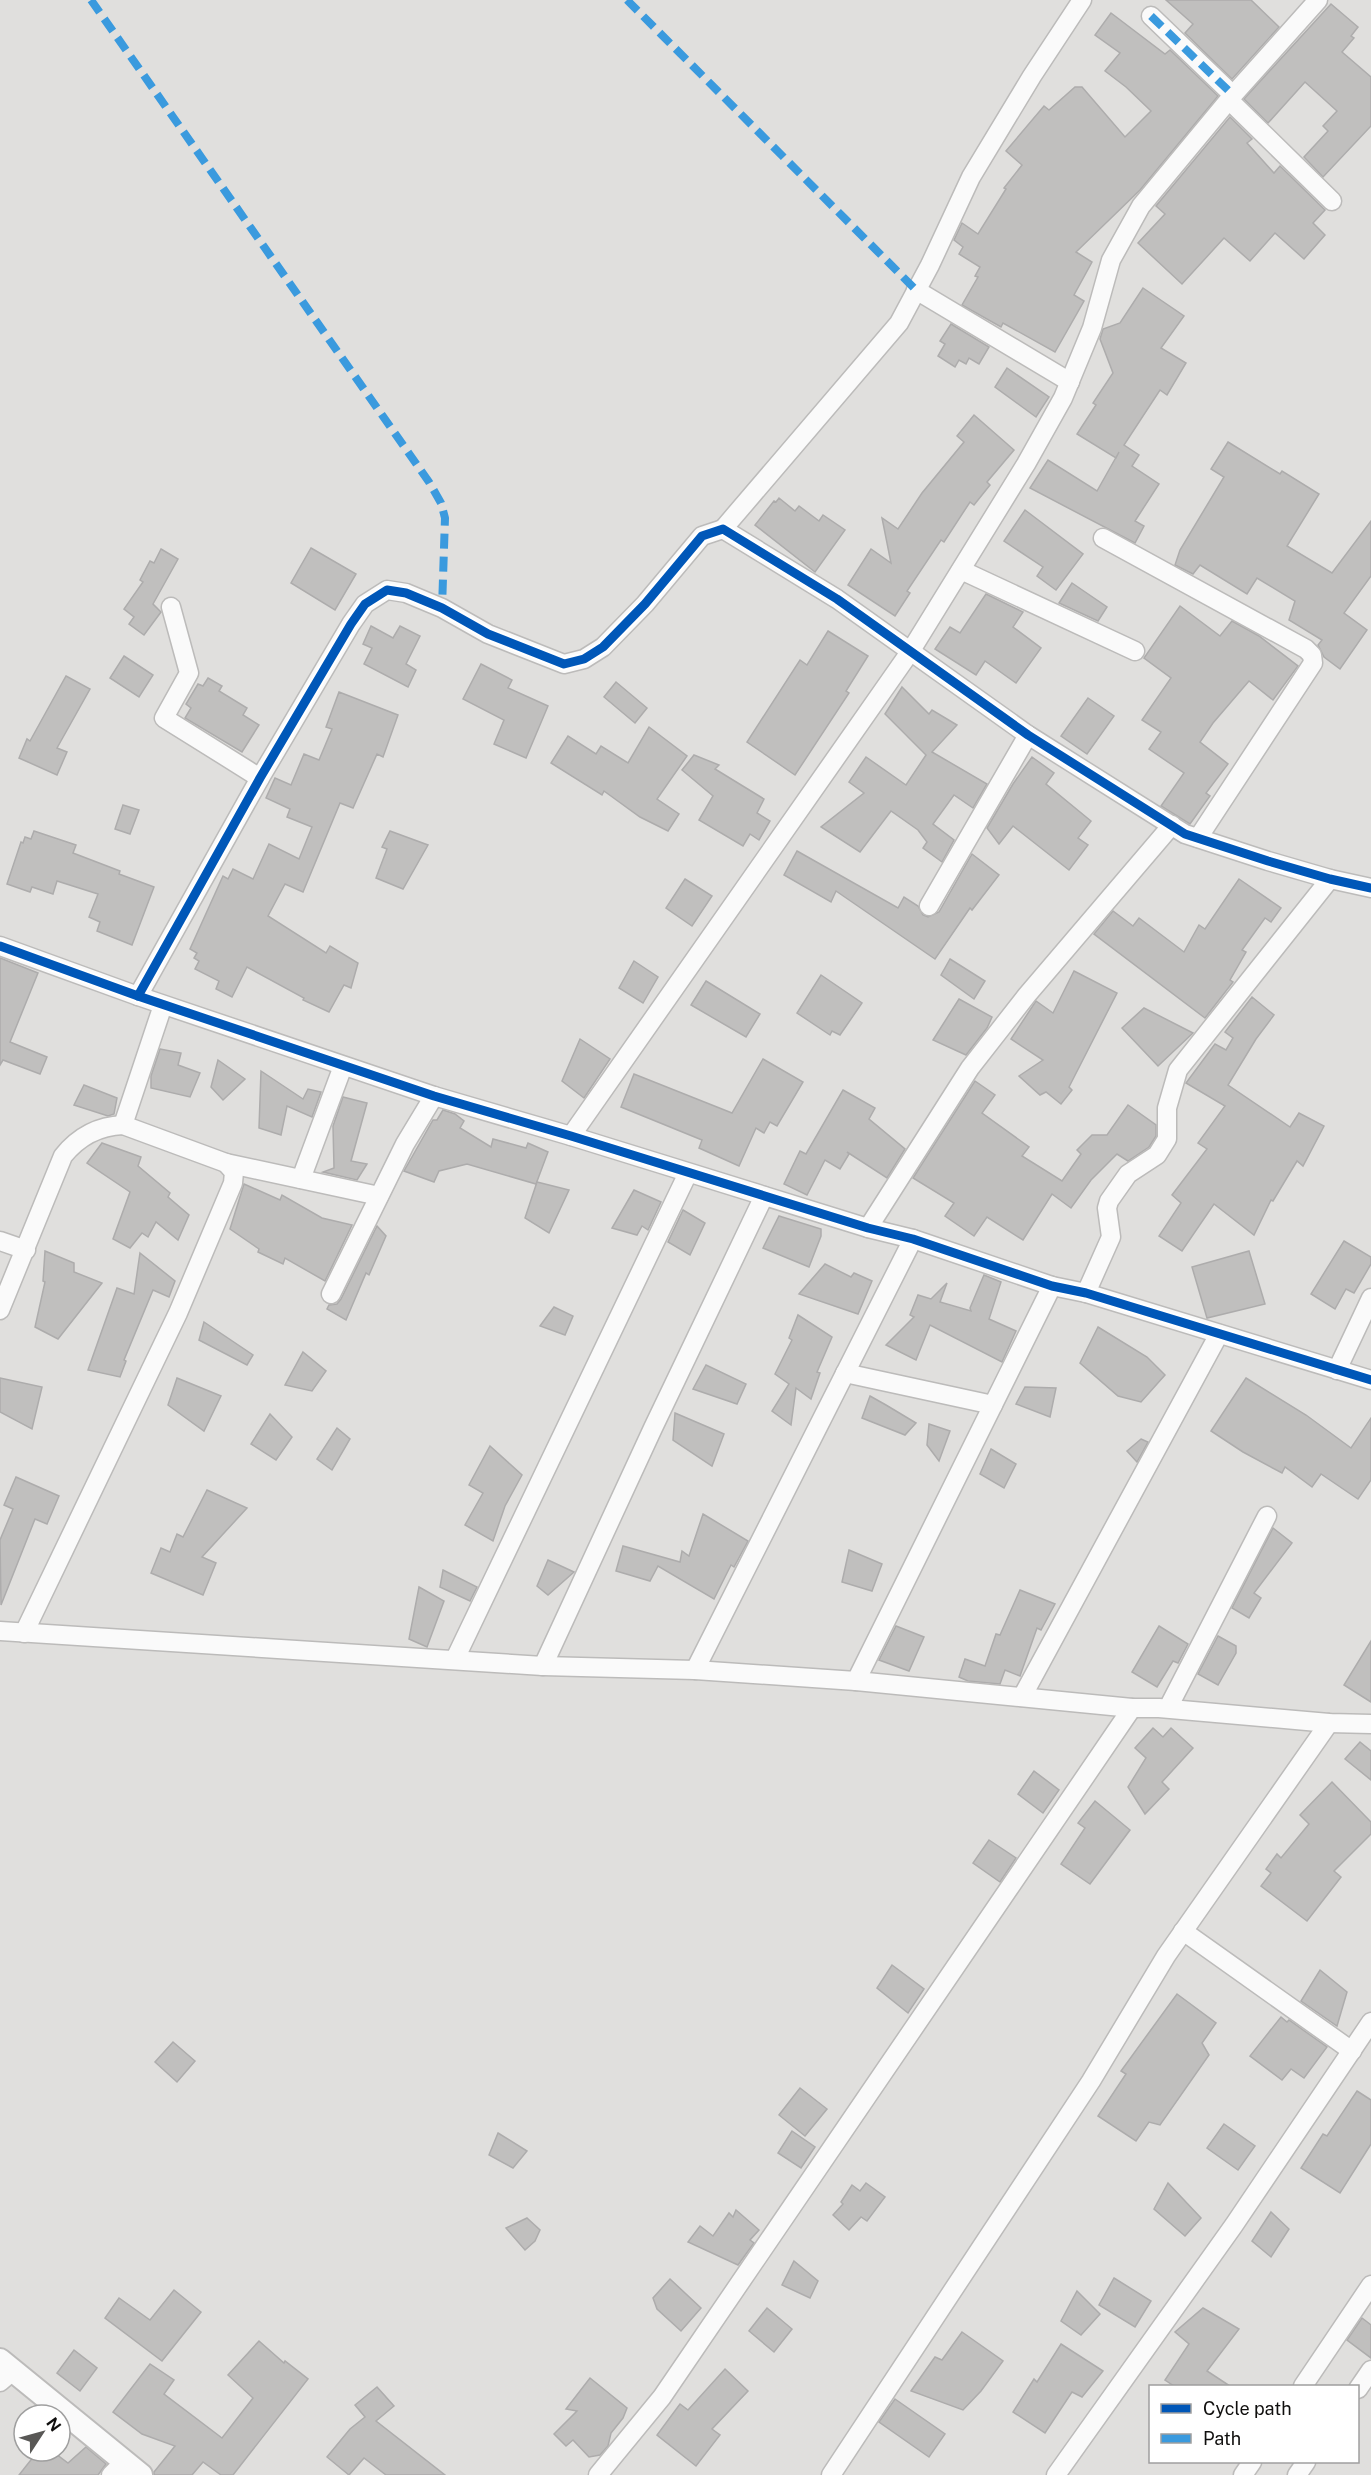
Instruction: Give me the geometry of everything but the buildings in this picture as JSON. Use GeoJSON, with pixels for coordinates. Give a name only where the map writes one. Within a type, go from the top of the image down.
{"type":"FeatureCollection","features":[{"type":"Feature","properties":{"kind":"street"},"geometry":{"type":"LineString","coordinates":[[138,996],[260,778],[365,604],[387,590],[406,593],[433,604],[488,634],[564,664],[584,659],[603,646],[645,604],[702,536],[723,529],[899,323],[971,177],[1032,76],[1082,0]]}},
{"type":"Feature","properties":{"kind":"street"},"geometry":{"type":"LineString","coordinates":[[571,1136],[910,652],[1026,464],[1063,398],[1092,328],[1111,260],[1141,206],[1231,98],[1318,0]]}},
{"type":"Feature","properties":{"kind":"street"},"geometry":{"type":"LineString","coordinates":[[1151,16],[1332,201]]}},
{"type":"Feature","properties":{"kind":"street"},"geometry":{"type":"LineString","coordinates":[[916,290],[1070,382]]}},
{"type":"Feature","properties":{"kind":"street"},"geometry":{"type":"LineString","coordinates":[[723,529],[837,599],[1028,735],[1185,834],[1330,879],[1371,888]]}},
{"type":"Feature","properties":{"kind":"street"},"geometry":{"type":"LineString","coordinates":[[1103,538],[1306,649],[1312,655],[1313,663],[1198,838]]}},
{"type":"Feature","properties":{"kind":"street"},"geometry":{"type":"LineString","coordinates":[[961,570],[1135,651]]}},
{"type":"Feature","properties":{"kind":"street"},"geometry":{"type":"LineString","coordinates":[[171,607],[189,673],[164,718],[260,778]]}},
{"type":"Feature","properties":{"kind":"street"},"geometry":{"type":"LineString","coordinates":[[929,906],[1028,735]]}},
{"type":"Feature","properties":{"kind":"street"},"geometry":{"type":"LineString","coordinates":[[868,1228],[970,1068],[1027,995],[1172,825]]}},
{"type":"Feature","properties":{"kind":"street"},"geometry":{"type":"LineString","coordinates":[[1086,1293],[1111,1237],[1107,1208],[1109,1201],[1128,1174],[1157,1155],[1167,1139],[1167,1108],[1178,1070],[1330,879]]}},
{"type":"Feature","properties":{"kind":"street"},"geometry":{"type":"LineString","coordinates":[[0,946],[163,1005],[434,1096],[868,1228],[913,1239],[1052,1286],[1086,1293],[1371,1380]]}},
{"type":"Feature","properties":{"kind":"street"},"geometry":{"type":"LineString","coordinates":[[123,1125],[163,1005]]}},
{"type":"Feature","properties":{"kind":"street"},"geometry":{"type":"LineString","coordinates":[[301,1179],[343,1066]]}},
{"type":"Feature","properties":{"kind":"street"},"geometry":{"type":"LineString","coordinates":[[331,1294],[405,1144],[434,1096]]}},
{"type":"Feature","properties":{"kind":"street"},"geometry":{"type":"LineString","coordinates":[[0,1311],[63,1156],[90,1132],[110,1125],[123,1125],[226,1163],[379,1196]]}},
{"type":"Feature","properties":{"kind":"street"},"geometry":{"type":"LineString","coordinates":[[24,1633],[178,1313],[233,1183],[234,1172],[226,1163]]}},
{"type":"Feature","properties":{"kind":"street"},"geometry":{"type":"LineString","coordinates":[[455,1659],[688,1173]]}},
{"type":"Feature","properties":{"kind":"street"},"geometry":{"type":"LineString","coordinates":[[543,1666],[652,1428],[764,1196]]}},
{"type":"Feature","properties":{"kind":"street"},"geometry":{"type":"LineString","coordinates":[[695,1670],[913,1239]]}},
{"type":"Feature","properties":{"kind":"street"},"geometry":{"type":"LineString","coordinates":[[0,1241],[26,1250]]}},
{"type":"Feature","properties":{"kind":"street"},"geometry":{"type":"LineString","coordinates":[[856,1681],[1052,1286]]}},
{"type":"Feature","properties":{"kind":"street"},"geometry":{"type":"LineString","coordinates":[[1337,1370],[1371,1298]]}},
{"type":"Feature","properties":{"kind":"street"},"geometry":{"type":"LineString","coordinates":[[1022,1697],[1219,1334]]}},
{"type":"Feature","properties":{"kind":"street"},"geometry":{"type":"LineString","coordinates":[[845,1373],[993,1405]]}},
{"type":"Feature","properties":{"kind":"street"},"geometry":{"type":"LineString","coordinates":[[1168,1708],[1267,1516]]}},
{"type":"Feature","properties":{"kind":"street"},"geometry":{"type":"LineString","coordinates":[[0,1631],[543,1666],[695,1670],[856,1681],[1132,1708],[1168,1708],[1329,1723],[1371,1724]]}},
{"type":"Feature","properties":{"kind":"street"},"geometry":{"type":"LineString","coordinates":[[598,2475],[662,2397],[1132,1708]]}},
{"type":"Feature","properties":{"kind":"street"},"geometry":{"type":"LineString","coordinates":[[831,2475],[1091,2081],[1166,1956],[1329,1723]]}},
{"type":"Feature","properties":{"kind":"street"},"geometry":{"type":"LineString","coordinates":[[1183,1931],[1352,2051]]}},
{"type":"Feature","properties":{"kind":"street"},"geometry":{"type":"LineString","coordinates":[[1056,2475],[1234,2225],[1371,2022]]}},
{"type":"Feature","properties":{"kind":"street"},"geometry":{"type":"LineString","coordinates":[[1304,2385],[1371,2285]]}},
{"type":"Feature","properties":{"kind":"street"},"geometry":{"type":"LineString","coordinates":[[4,2370],[125,2471]]}},
{"type":"Feature","properties":{"kind":"street"},"geometry":{"type":"LineString","coordinates":[[1359,2388],[1371,2370]]}},
{"type":"Feature","properties":{"kind":"marked path"},"geometry":{"type":"LineString","coordinates":[[91,0],[429,482],[441,503],[445,518],[442,608]]}},
{"type":"Feature","properties":{"kind":"marked path"},"geometry":{"type":"LineString","coordinates":[[627,0],[916,290]]}},
{"type":"Feature","properties":{"kind":"marked path"},"geometry":{"type":"LineString","coordinates":[[1151,16],[1233,95]]}},
{"type":"Feature","properties":{"kind":"cycle path"},"geometry":{"type":"LineString","coordinates":[[138,996],[260,778],[365,604],[387,590],[406,593],[442,608],[488,634],[564,664],[584,659],[603,647],[645,604],[702,536],[723,529],[837,599],[1028,735],[1185,834],[1268,861],[1371,888]]}},
{"type":"Feature","properties":{"kind":"cycle path"},"geometry":{"type":"LineString","coordinates":[[0,946],[138,996],[434,1096],[868,1228],[913,1239],[1052,1286],[1086,1293],[1371,1380]]}}]}
